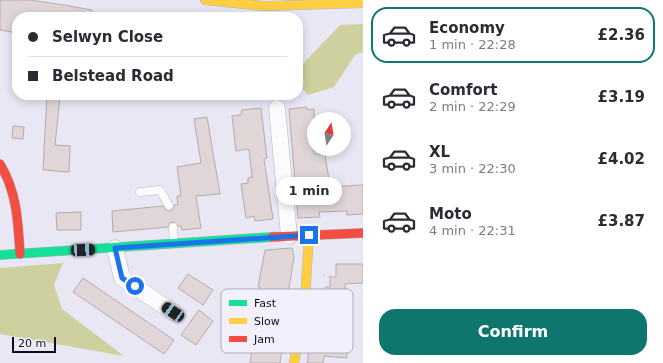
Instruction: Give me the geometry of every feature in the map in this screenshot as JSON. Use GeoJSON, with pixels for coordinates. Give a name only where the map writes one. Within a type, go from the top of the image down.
{"type":"FeatureCollection","features":[{"type":"Feature","properties":{"kind":"street"},"geometry":{"type":"LineString","coordinates":[[205,0],[242,6],[297,3],[363,3]]}},
{"type":"Feature","properties":{"kind":"street"},"geometry":{"type":"LineString","coordinates":[[277,108],[289,236]]}},
{"type":"Feature","properties":{"kind":"street"},"geometry":{"type":"LineString","coordinates":[[0,164],[8,176],[16,199],[20,254]]}},
{"type":"Feature","properties":{"kind":"street"},"geometry":{"type":"LineString","coordinates":[[0,255],[289,236],[363,233]]}},
{"type":"Feature","properties":{"kind":"street"},"geometry":{"type":"LineString","coordinates":[[306,289],[309,235]]}},
{"type":"Feature","properties":{"kind":"street"},"geometry":{"type":"LineString","coordinates":[[115,248],[122,278],[173,312]]}},
{"type":"Feature","properties":{"kind":"street"},"geometry":{"type":"LineString","coordinates":[[294,363],[296,353]]}},
{"type":"Feature","properties":{"kind":"lane"},"geometry":{"type":"LineString","coordinates":[[140,192],[160,190],[170,206]]}},
{"type":"Feature","properties":{"kind":"lane"},"geometry":{"type":"LineString","coordinates":[[172,227],[174,244]]}},
{"type":"Feature","properties":{"kind":"green space"},"geometry":{"type":"Polygon","coordinates":[[[363,24],[363,52],[355,55],[334,87],[308,95],[303,90],[303,64],[340,25],[363,24]]]}},
{"type":"Feature","properties":{"kind":"green space"},"geometry":{"type":"Polygon","coordinates":[[[63,263],[54,285],[62,309],[124,356],[0,334],[0,268],[63,263]]]}},
{"type":"Feature","properties":{"kind":"building"},"geometry":{"type":"Polygon","coordinates":[[[0,0],[30,0],[92,10],[92,12],[12,12],[12,32],[0,30],[0,0]]]}},
{"type":"Feature","properties":{"kind":"building"},"geometry":{"type":"Polygon","coordinates":[[[47,100],[60,100],[55,145],[70,146],[69,172],[43,170],[47,100]]]}},
{"type":"Feature","properties":{"kind":"building"},"geometry":{"type":"Polygon","coordinates":[[[307,107],[307,110],[314,109],[314,112],[307,112],[307,156],[325,156],[330,187],[363,185],[363,214],[347,215],[347,211],[319,212],[320,217],[298,218],[289,109],[307,107]]]}},
{"type":"Feature","properties":{"kind":"building"},"geometry":{"type":"Polygon","coordinates":[[[261,108],[267,158],[264,159],[273,219],[255,221],[254,216],[246,218],[241,184],[248,183],[248,178],[252,177],[249,149],[236,151],[232,116],[241,115],[242,110],[261,108]]]}},
{"type":"Feature","properties":{"kind":"building"},"geometry":{"type":"Polygon","coordinates":[[[207,117],[220,194],[196,196],[201,228],[182,230],[181,226],[178,226],[173,222],[170,223],[168,227],[113,232],[112,211],[163,206],[169,211],[173,209],[174,205],[178,205],[177,196],[181,196],[177,167],[201,163],[194,119],[207,117]]]}},
{"type":"Feature","properties":{"kind":"building"},"geometry":{"type":"Polygon","coordinates":[[[13,126],[24,127],[23,139],[12,138],[13,126]]]}},
{"type":"Feature","properties":{"kind":"building"},"geometry":{"type":"Polygon","coordinates":[[[81,212],[81,230],[57,230],[56,213],[81,212]]]}},
{"type":"Feature","properties":{"kind":"building"},"geometry":{"type":"Polygon","coordinates":[[[292,248],[294,257],[289,289],[260,289],[260,287],[258,287],[265,250],[292,248]]]}},
{"type":"Feature","properties":{"kind":"building"},"geometry":{"type":"Polygon","coordinates":[[[336,264],[363,264],[363,283],[345,284],[345,289],[325,289],[325,287],[330,287],[330,277],[336,277],[336,264]]]}},
{"type":"Feature","properties":{"kind":"building"},"geometry":{"type":"Polygon","coordinates":[[[188,274],[213,290],[203,305],[178,288],[188,274]]]}},
{"type":"Feature","properties":{"kind":"building"},"geometry":{"type":"Polygon","coordinates":[[[83,278],[174,340],[164,354],[73,292],[83,278]]]}},
{"type":"Feature","properties":{"kind":"building"},"geometry":{"type":"Polygon","coordinates":[[[199,310],[213,321],[196,345],[181,335],[199,310]]]}},
{"type":"Feature","properties":{"kind":"building"},"geometry":{"type":"Polygon","coordinates":[[[252,353],[282,353],[280,363],[250,363],[252,353]]]}},
{"type":"Feature","properties":{"kind":"building"},"geometry":{"type":"Polygon","coordinates":[[[309,353],[347,353],[347,358],[324,356],[323,363],[307,363],[309,353]]]}},
{"type":"Feature","properties":{"kind":"traffic: fast"},"geometry":{"type":"LineString","coordinates":[[0,255],[272,237]]}},
{"type":"Feature","properties":{"kind":"traffic: slow"},"geometry":{"type":"LineString","coordinates":[[205,0],[264,6],[363,3]]}},
{"type":"Feature","properties":{"kind":"traffic: slow"},"geometry":{"type":"LineString","coordinates":[[306,289],[309,235]]}},
{"type":"Feature","properties":{"kind":"traffic: slow"},"geometry":{"type":"LineString","coordinates":[[294,363],[296,353]]}},
{"type":"Feature","properties":{"kind":"traffic: jam"},"geometry":{"type":"LineString","coordinates":[[0,164],[10,185],[16,208],[20,254]]}},
{"type":"Feature","properties":{"kind":"traffic: jam"},"geometry":{"type":"LineString","coordinates":[[272,237],[363,233]]}},
{"type":"Feature","properties":{"kind":"route"},"geometry":{"type":"LineString","coordinates":[[135,286],[122,278],[119,271],[115,248],[309,235]]}}]}
